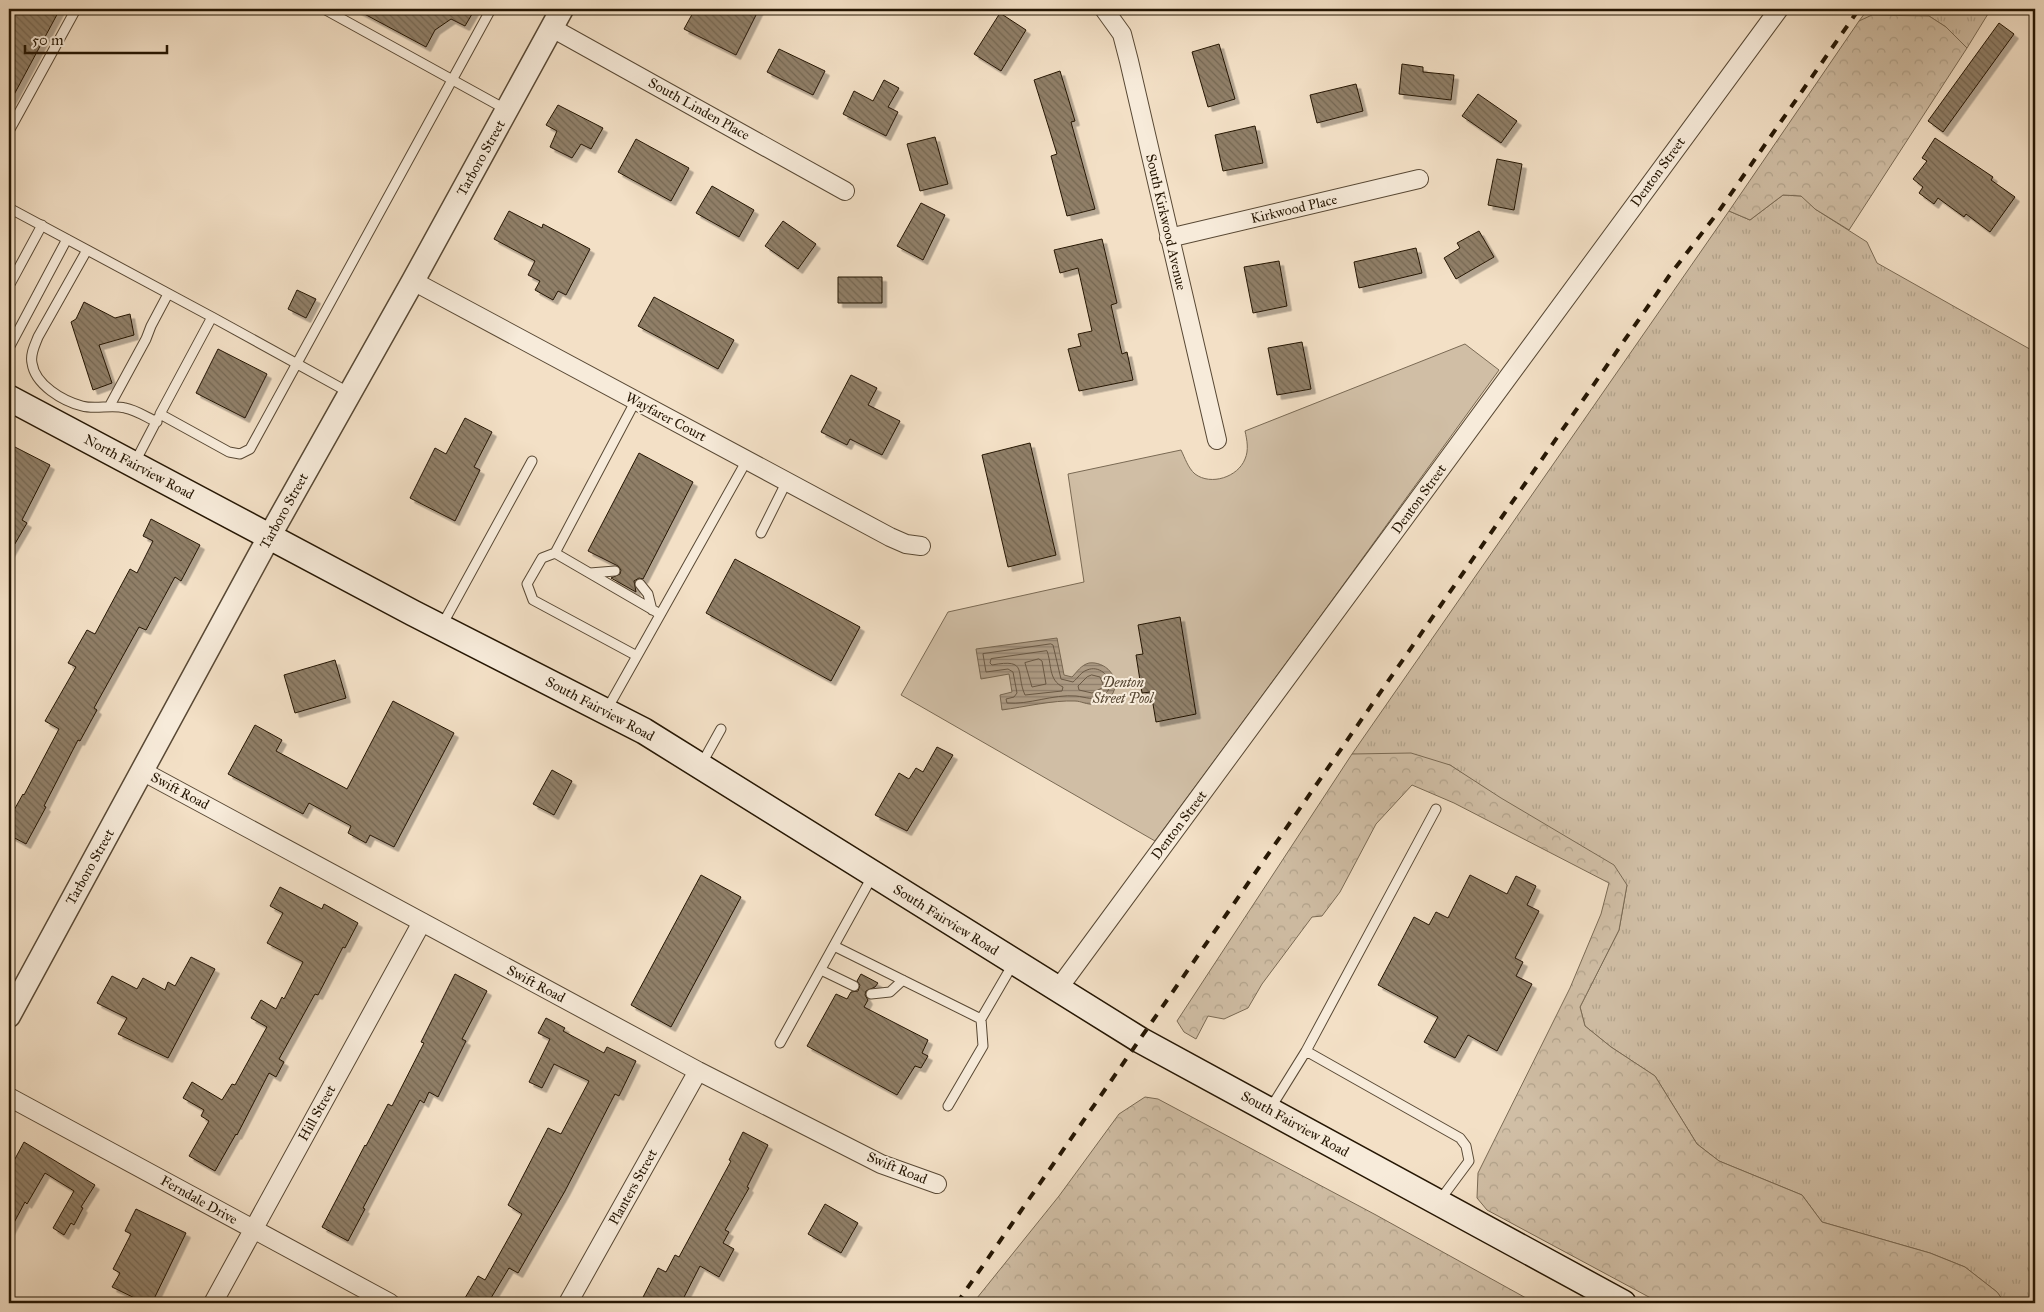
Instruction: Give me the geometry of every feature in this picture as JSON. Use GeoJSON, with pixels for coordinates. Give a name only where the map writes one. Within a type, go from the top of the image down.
{"type":"FeatureCollection","features":[{"type":"Feature","properties":{"kind":"main road","name":"North Fairview Road"},"geometry":{"type":"LineString","coordinates":[[9,398],[269,537]]}},
{"type":"Feature","properties":{"kind":"main road","name":"South Fairview Road"},"geometry":{"type":"LineString","coordinates":[[269,537],[606,711],[701,766],[1140,1040],[1623,1303]]}},
{"type":"Feature","properties":{"kind":"street","name":"South Kirkwood Avenue"},"geometry":{"type":"LineString","coordinates":[[1104,9],[1122,34],[1127,52],[1217,440]]}},
{"type":"Feature","properties":{"kind":"street","name":"Denton Street"},"geometry":{"type":"LineString","coordinates":[[1058,989],[1779,9]]}},
{"type":"Feature","properties":{"kind":"street","name":"Tarboro Street"},"geometry":{"type":"LineString","coordinates":[[9,1016],[269,537],[413,281],[557,18]]}},
{"type":"Feature","properties":{"kind":"street","name":"South Linden Place"},"geometry":{"type":"LineString","coordinates":[[557,18],[845,191]]}},
{"type":"Feature","properties":{"kind":"street","name":"Kirkwood Place"},"geometry":{"type":"LineString","coordinates":[[1169,238],[1419,179]]}},
{"type":"Feature","properties":{"kind":"street","name":"Wayfarer Court"},"geometry":{"type":"LineString","coordinates":[[413,281],[906,544],[921,546]]}},
{"type":"Feature","properties":{"kind":"street","name":"Swift Road"},"geometry":{"type":"LineString","coordinates":[[142,771],[698,1071],[881,1164],[937,1184]]}},
{"type":"Feature","properties":{"kind":"street","name":"Hill Street"},"geometry":{"type":"LineString","coordinates":[[213,1303],[422,922]]}},
{"type":"Feature","properties":{"kind":"street","name":"Planters Street"},"geometry":{"type":"LineString","coordinates":[[568,1303],[698,1071]]}},
{"type":"Feature","properties":{"kind":"street","name":"Ferndale Drive"},"geometry":{"type":"LineString","coordinates":[[9,1097],[390,1303]]}},
{"type":"Feature","properties":{"kind":"lane"},"geometry":{"type":"LineString","coordinates":[[9,131],[76,9]]}},
{"type":"Feature","properties":{"kind":"lane"},"geometry":{"type":"LineString","coordinates":[[324,9],[507,110]]}},
{"type":"Feature","properties":{"kind":"lane"},"geometry":{"type":"LineString","coordinates":[[87,250],[38,337],[33,350],[31,362],[34,372],[42,384],[62,397],[83,406],[130,409],[158,418],[229,452],[240,454],[250,449],[490,9]]}},
{"type":"Feature","properties":{"kind":"lane"},"geometry":{"type":"LineString","coordinates":[[9,208],[350,393]]}},
{"type":"Feature","properties":{"kind":"lane"},"geometry":{"type":"LineString","coordinates":[[9,286],[42,225]]}},
{"type":"Feature","properties":{"kind":"lane"},"geometry":{"type":"LineString","coordinates":[[9,348],[67,239]]}},
{"type":"Feature","properties":{"kind":"lane"},"geometry":{"type":"LineString","coordinates":[[109,407],[168,294]]}},
{"type":"Feature","properties":{"kind":"lane"},"geometry":{"type":"LineString","coordinates":[[134,464],[212,317]]}},
{"type":"Feature","properties":{"kind":"lane"},"geometry":{"type":"LineString","coordinates":[[636,400],[555,553],[542,558],[527,584],[533,600],[637,656]]}},
{"type":"Feature","properties":{"kind":"lane"},"geometry":{"type":"LineString","coordinates":[[606,711],[637,656],[656,612],[747,460]]}},
{"type":"Feature","properties":{"kind":"lane"},"geometry":{"type":"LineString","coordinates":[[441,627],[532,461]]}},
{"type":"Feature","properties":{"kind":"lane"},"geometry":{"type":"LineString","coordinates":[[761,532],[787,481]]}},
{"type":"Feature","properties":{"kind":"lane"},"geometry":{"type":"LineString","coordinates":[[555,553],[656,612]]}},
{"type":"Feature","properties":{"kind":"lane"},"geometry":{"type":"LineString","coordinates":[[590,573],[615,571]]}},
{"type":"Feature","properties":{"kind":"lane"},"geometry":{"type":"LineString","coordinates":[[640,584],[648,594],[656,612]]}},
{"type":"Feature","properties":{"kind":"lane"},"geometry":{"type":"LineString","coordinates":[[701,766],[721,729]]}},
{"type":"Feature","properties":{"kind":"lane"},"geometry":{"type":"LineString","coordinates":[[1269,1110],[1306,1051],[1436,809]]}},
{"type":"Feature","properties":{"kind":"lane"},"geometry":{"type":"LineString","coordinates":[[780,1043],[873,875]]}},
{"type":"Feature","properties":{"kind":"lane"},"geometry":{"type":"LineString","coordinates":[[834,946],[981,1019]]}},
{"type":"Feature","properties":{"kind":"lane"},"geometry":{"type":"LineString","coordinates":[[948,1106],[983,1046],[981,1019],[1014,962]]}},
{"type":"Feature","properties":{"kind":"lane"},"geometry":{"type":"LineString","coordinates":[[821,970],[854,986]]}},
{"type":"Feature","properties":{"kind":"lane"},"geometry":{"type":"LineString","coordinates":[[871,994],[890,992],[903,980]]}},
{"type":"Feature","properties":{"kind":"lane"},"geometry":{"type":"LineString","coordinates":[[1306,1051],[1460,1138],[1466,1146],[1469,1161],[1438,1203]]}},
{"type":"Feature","properties":{"kind":"green space"},"geometry":{"type":"Polygon","coordinates":[[[1868,9],[1991,9],[1967,48],[1946,27],[1929,16],[1859,21],[1868,9]]]}},
{"type":"Feature","properties":{"kind":"green space"},"geometry":{"type":"Polygon","coordinates":[[[1872,15],[1929,16],[1946,27],[1967,48],[1849,230],[1815,209],[1801,196],[1783,195],[1750,220],[1729,211],[1859,21],[1872,15]]]}},
{"type":"Feature","properties":{"kind":"green space"},"geometry":{"type":"Polygon","coordinates":[[[1783,195],[1802,196],[1815,209],[1867,242],[1877,263],[2035,352],[2035,1303],[2005,1303],[1997,1292],[1965,1267],[1930,1253],[1822,1222],[1802,1195],[1719,1161],[1697,1144],[1655,1076],[1611,1047],[1585,1026],[1580,1007],[1619,930],[1627,885],[1450,765],[1352,754],[1729,211],[1750,220],[1783,195]]]}},
{"type":"Feature","properties":{"kind":"green space","name":"Denton Street Pool"},"geometry":{"type":"Polygon","coordinates":[[[1465,344],[1499,370],[1155,841],[901,695],[948,612],[1084,582],[1068,474],[1181,450],[1193,472],[1201,478],[1223,478],[1236,471],[1245,459],[1247,441],[1245,431],[1465,344]]]}},
{"type":"Feature","properties":{"kind":"green space"},"geometry":{"type":"Polygon","coordinates":[[[1411,753],[1450,765],[1501,798],[1614,865],[1627,885],[1619,930],[1580,1007],[1585,1026],[1611,1047],[1655,1076],[1697,1144],[1719,1161],[1802,1195],[1822,1222],[1930,1253],[1965,1267],[1997,1292],[2005,1303],[1660,1303],[1487,1210],[1477,1198],[1478,1173],[1570,988],[1601,914],[1609,883],[1454,803],[1412,785],[1376,824],[1340,892],[1322,916],[1312,917],[1262,984],[1248,1008],[1224,1019],[1208,1016],[1196,1039],[1184,1032],[1177,1021],[1352,754],[1411,753]]]}},
{"type":"Feature","properties":{"kind":"green space"},"geometry":{"type":"Polygon","coordinates":[[[1145,1097],[1158,1099],[1376,1215],[1535,1303],[973,1303],[1059,1196],[1119,1114],[1145,1097]]]}},
{"type":"Feature","properties":{"kind":"water"},"geometry":{"type":"Polygon","coordinates":[[[1057,638],[1064,675],[1072,677],[1081,667],[1089,663],[1106,667],[1115,681],[1112,695],[1094,704],[1075,701],[1057,702],[1002,710],[1000,695],[1012,692],[1009,674],[981,679],[976,649],[1057,638]]]}},
{"type":"Feature","properties":{"kind":"building"},"geometry":{"type":"Polygon","coordinates":[[[9,9],[60,9],[9,104],[9,9]]]}},
{"type":"Feature","properties":{"kind":"building"},"geometry":{"type":"Polygon","coordinates":[[[355,9],[475,9],[465,26],[451,19],[435,30],[426,47],[355,9]]]}},
{"type":"Feature","properties":{"kind":"building"},"geometry":{"type":"Polygon","coordinates":[[[695,9],[759,9],[736,55],[684,29],[695,9]]]}},
{"type":"Feature","properties":{"kind":"building"},"geometry":{"type":"Polygon","coordinates":[[[1000,13],[1026,30],[1001,71],[974,54],[1000,13]]]}},
{"type":"Feature","properties":{"kind":"building"},"geometry":{"type":"Polygon","coordinates":[[[1999,23],[2014,34],[1943,132],[1928,121],[1999,23]]]}},
{"type":"Feature","properties":{"kind":"building"},"geometry":{"type":"Polygon","coordinates":[[[1219,44],[1235,99],[1208,107],[1192,52],[1219,44]]]}},
{"type":"Feature","properties":{"kind":"building"},"geometry":{"type":"Polygon","coordinates":[[[779,49],[825,71],[813,95],[767,72],[779,49]]]}},
{"type":"Feature","properties":{"kind":"building"},"geometry":{"type":"Polygon","coordinates":[[[1402,64],[1423,67],[1423,72],[1454,75],[1451,100],[1399,94],[1402,64]]]}},
{"type":"Feature","properties":{"kind":"building"},"geometry":{"type":"Polygon","coordinates":[[[1060,71],[1075,121],[1071,122],[1095,209],[1067,216],[1051,156],[1057,154],[1034,80],[1060,71]]]}},
{"type":"Feature","properties":{"kind":"building"},"geometry":{"type":"Polygon","coordinates":[[[884,80],[899,88],[888,107],[898,112],[886,136],[843,114],[854,91],[873,101],[884,80]]]}},
{"type":"Feature","properties":{"kind":"building"},"geometry":{"type":"Polygon","coordinates":[[[1356,84],[1363,111],[1317,123],[1310,95],[1356,84]]]}},
{"type":"Feature","properties":{"kind":"building"},"geometry":{"type":"Polygon","coordinates":[[[1478,94],[1517,121],[1501,143],[1462,116],[1478,94]]]}},
{"type":"Feature","properties":{"kind":"building"},"geometry":{"type":"Polygon","coordinates":[[[558,105],[603,128],[591,149],[581,144],[572,158],[550,147],[557,131],[546,125],[558,105]]]}},
{"type":"Feature","properties":{"kind":"building"},"geometry":{"type":"Polygon","coordinates":[[[1255,126],[1263,163],[1223,171],[1215,135],[1255,126]]]}},
{"type":"Feature","properties":{"kind":"building"},"geometry":{"type":"Polygon","coordinates":[[[935,137],[948,184],[920,191],[907,144],[935,137]]]}},
{"type":"Feature","properties":{"kind":"building"},"geometry":{"type":"Polygon","coordinates":[[[1935,138],[1993,177],[1991,180],[2015,197],[1990,232],[1966,214],[1964,217],[1938,198],[1934,204],[1919,193],[1923,187],[1913,179],[1927,161],[1922,158],[1935,138]]]}},
{"type":"Feature","properties":{"kind":"building"},"geometry":{"type":"Polygon","coordinates":[[[636,139],[689,168],[671,201],[618,172],[636,139]]]}},
{"type":"Feature","properties":{"kind":"building"},"geometry":{"type":"Polygon","coordinates":[[[1497,159],[1522,164],[1514,210],[1488,205],[1497,159]]]}},
{"type":"Feature","properties":{"kind":"building"},"geometry":{"type":"Polygon","coordinates":[[[712,186],[754,210],[739,237],[696,213],[712,186]]]}},
{"type":"Feature","properties":{"kind":"building"},"geometry":{"type":"Polygon","coordinates":[[[921,203],[945,215],[923,260],[897,246],[921,203]]]}},
{"type":"Feature","properties":{"kind":"building"},"geometry":{"type":"Polygon","coordinates":[[[509,211],[542,228],[543,224],[590,249],[566,295],[558,291],[553,300],[535,290],[540,281],[528,275],[535,261],[494,239],[509,211]]]}},
{"type":"Feature","properties":{"kind":"building"},"geometry":{"type":"Polygon","coordinates":[[[783,221],[816,244],[798,269],[765,246],[783,221]]]}},
{"type":"Feature","properties":{"kind":"building"},"geometry":{"type":"Polygon","coordinates":[[[1479,231],[1494,257],[1456,279],[1444,258],[1460,248],[1457,243],[1479,231]]]}},
{"type":"Feature","properties":{"kind":"building"},"geometry":{"type":"Polygon","coordinates":[[[1102,239],[1117,303],[1111,305],[1122,354],[1127,352],[1133,380],[1079,391],[1068,349],[1081,346],[1078,334],[1092,331],[1078,268],[1060,273],[1054,250],[1102,239]]]}},
{"type":"Feature","properties":{"kind":"building"},"geometry":{"type":"Polygon","coordinates":[[[1416,248],[1422,273],[1359,288],[1354,262],[1416,248]]]}},
{"type":"Feature","properties":{"kind":"building"},"geometry":{"type":"Polygon","coordinates":[[[1279,261],[1287,306],[1253,313],[1244,267],[1279,261]]]}},
{"type":"Feature","properties":{"kind":"building"},"geometry":{"type":"Polygon","coordinates":[[[838,277],[882,277],[882,303],[838,303],[838,277]]]}},
{"type":"Feature","properties":{"kind":"building"},"geometry":{"type":"Polygon","coordinates":[[[297,290],[316,299],[306,318],[288,309],[297,290]]]}},
{"type":"Feature","properties":{"kind":"building"},"geometry":{"type":"Polygon","coordinates":[[[654,297],[734,340],[718,369],[638,326],[654,297]]]}},
{"type":"Feature","properties":{"kind":"building"},"geometry":{"type":"Polygon","coordinates":[[[84,302],[115,318],[130,314],[134,335],[99,345],[112,383],[93,390],[71,322],[76,319],[84,302]]]}},
{"type":"Feature","properties":{"kind":"building"},"geometry":{"type":"Polygon","coordinates":[[[1302,342],[1311,389],[1277,395],[1268,348],[1302,342]]]}},
{"type":"Feature","properties":{"kind":"building"},"geometry":{"type":"Polygon","coordinates":[[[218,349],[267,374],[245,418],[196,393],[218,349]]]}},
{"type":"Feature","properties":{"kind":"building"},"geometry":{"type":"Polygon","coordinates":[[[851,375],[877,388],[868,405],[900,421],[882,455],[850,439],[847,445],[821,432],[851,375]]]}},
{"type":"Feature","properties":{"kind":"building"},"geometry":{"type":"Polygon","coordinates":[[[465,418],[492,432],[474,467],[480,470],[455,521],[410,498],[435,448],[446,454],[465,418]]]}},
{"type":"Feature","properties":{"kind":"building"},"geometry":{"type":"Polygon","coordinates":[[[1030,443],[1056,555],[1008,567],[982,455],[1030,443]]]}},
{"type":"Feature","properties":{"kind":"building"},"geometry":{"type":"Polygon","coordinates":[[[13,446],[50,465],[22,520],[27,523],[9,554],[9,455],[13,446]]]}},
{"type":"Feature","properties":{"kind":"building"},"geometry":{"type":"Polygon","coordinates":[[[639,453],[693,482],[643,579],[639,578],[634,581],[636,592],[611,578],[620,574],[621,570],[618,566],[588,551],[639,453]]]}},
{"type":"Feature","properties":{"kind":"building"},"geometry":{"type":"Polygon","coordinates":[[[151,519],[200,545],[181,581],[175,577],[146,630],[139,627],[94,708],[97,710],[80,741],[78,740],[26,844],[9,835],[9,819],[59,729],[45,721],[76,667],[68,663],[87,630],[95,634],[130,569],[137,573],[153,541],[143,536],[151,519]]]}},
{"type":"Feature","properties":{"kind":"building"},"geometry":{"type":"Polygon","coordinates":[[[735,559],[860,627],[831,681],[706,613],[735,559]]]}},
{"type":"Feature","properties":{"kind":"building"},"geometry":{"type":"Polygon","coordinates":[[[1180,617],[1196,714],[1156,722],[1151,692],[1142,693],[1136,655],[1143,654],[1138,625],[1180,617]]]}},
{"type":"Feature","properties":{"kind":"building"},"geometry":{"type":"Polygon","coordinates":[[[335,660],[346,698],[295,713],[284,675],[335,660]]]}},
{"type":"Feature","properties":{"kind":"building"},"geometry":{"type":"Polygon","coordinates":[[[393,701],[454,733],[394,847],[370,835],[366,843],[348,833],[351,826],[309,803],[303,814],[228,774],[255,725],[282,740],[276,751],[347,789],[393,701]]]}},
{"type":"Feature","properties":{"kind":"building"},"geometry":{"type":"Polygon","coordinates":[[[937,747],[953,755],[907,831],[875,815],[899,773],[909,779],[916,768],[923,772],[937,747]]]}},
{"type":"Feature","properties":{"kind":"building"},"geometry":{"type":"Polygon","coordinates":[[[552,770],[572,781],[554,815],[533,804],[552,770]]]}},
{"type":"Feature","properties":{"kind":"building"},"geometry":{"type":"Polygon","coordinates":[[[701,875],[741,897],[671,1027],[631,1005],[701,875]]]}},
{"type":"Feature","properties":{"kind":"building"},"geometry":{"type":"Polygon","coordinates":[[[1470,875],[1507,894],[1516,876],[1536,886],[1527,905],[1539,911],[1515,958],[1523,962],[1516,976],[1532,984],[1497,1051],[1468,1035],[1455,1058],[1424,1042],[1438,1017],[1378,985],[1414,917],[1429,925],[1436,912],[1448,918],[1470,875]]]}},
{"type":"Feature","properties":{"kind":"building"},"geometry":{"type":"Polygon","coordinates":[[[280,887],[322,909],[324,904],[358,923],[318,995],[315,994],[279,1059],[284,1062],[276,1077],[269,1073],[237,1135],[215,1171],[189,1156],[209,1121],[201,1116],[204,1110],[183,1098],[192,1082],[222,1100],[232,1084],[235,1085],[267,1027],[251,1018],[261,1000],[276,1009],[282,997],[284,999],[303,962],[267,943],[283,913],[270,906],[280,887]]]}},
{"type":"Feature","properties":{"kind":"building"},"geometry":{"type":"Polygon","coordinates":[[[191,957],[215,969],[168,1058],[118,1034],[127,1018],[97,1003],[112,976],[137,989],[143,978],[165,990],[168,982],[175,986],[191,957]]]}},
{"type":"Feature","properties":{"kind":"building"},"geometry":{"type":"Polygon","coordinates":[[[455,974],[487,991],[462,1039],[466,1041],[438,1097],[429,1092],[424,1103],[420,1100],[363,1208],[365,1209],[348,1241],[322,1227],[388,1104],[392,1106],[424,1043],[421,1042],[455,974]]]}},
{"type":"Feature","properties":{"kind":"building"},"geometry":{"type":"Polygon","coordinates":[[[861,974],[878,983],[875,987],[866,991],[865,995],[868,1000],[864,1007],[928,1040],[922,1053],[928,1056],[921,1068],[915,1066],[897,1095],[807,1046],[836,994],[847,999],[851,992],[858,991],[860,985],[857,981],[861,974]]]}},
{"type":"Feature","properties":{"kind":"building"},"geometry":{"type":"Polygon","coordinates":[[[546,1018],[565,1028],[563,1031],[604,1053],[607,1047],[636,1061],[619,1096],[615,1094],[565,1191],[518,1273],[509,1268],[488,1303],[462,1303],[478,1276],[485,1280],[522,1214],[508,1205],[548,1128],[561,1134],[589,1081],[554,1064],[542,1088],[529,1082],[550,1039],[538,1033],[546,1018]]]}},
{"type":"Feature","properties":{"kind":"building"},"geometry":{"type":"Polygon","coordinates":[[[743,1132],[768,1145],[747,1187],[749,1188],[725,1230],[729,1232],[723,1243],[734,1249],[719,1277],[700,1266],[681,1303],[640,1303],[658,1268],[666,1272],[675,1255],[679,1257],[731,1161],[729,1160],[743,1132]]]}},
{"type":"Feature","properties":{"kind":"building"},"geometry":{"type":"Polygon","coordinates":[[[24,1142],[95,1185],[81,1207],[83,1208],[74,1225],[71,1223],[64,1235],[53,1228],[74,1191],[45,1173],[27,1204],[25,1202],[9,1232],[9,1170],[24,1142]]]}},
{"type":"Feature","properties":{"kind":"building"},"geometry":{"type":"Polygon","coordinates":[[[825,1204],[858,1223],[841,1253],[808,1234],[825,1204]]]}},
{"type":"Feature","properties":{"kind":"building"},"geometry":{"type":"Polygon","coordinates":[[[136,1209],[186,1233],[152,1303],[145,1303],[112,1287],[120,1273],[113,1269],[131,1234],[125,1231],[136,1209]]]}},
{"type":"Feature","properties":{"kind":"railway"},"geometry":{"type":"LineString","coordinates":[[957,1303],[1669,276],[1719,211],[1859,9]]}}]}
